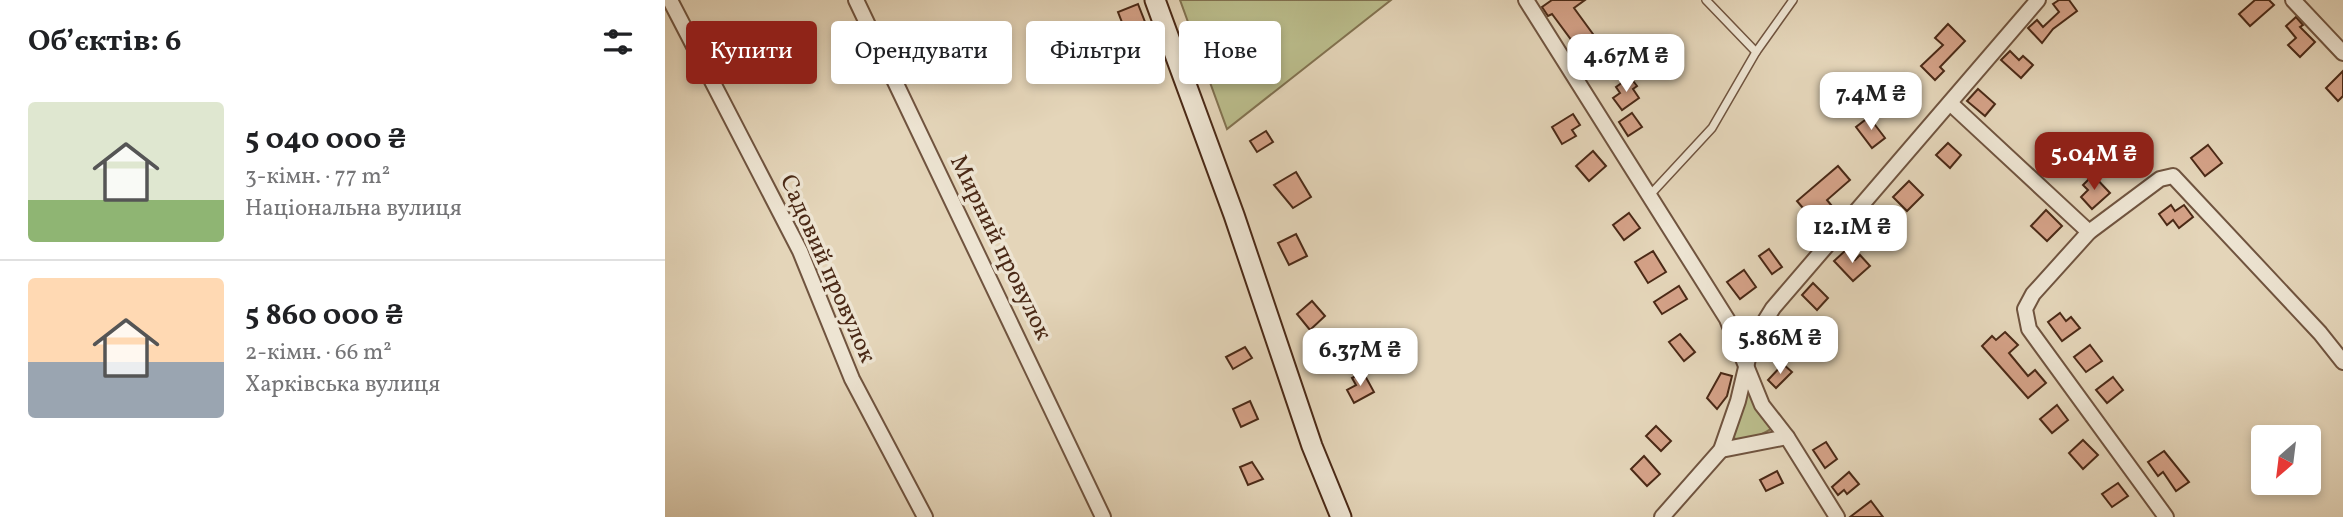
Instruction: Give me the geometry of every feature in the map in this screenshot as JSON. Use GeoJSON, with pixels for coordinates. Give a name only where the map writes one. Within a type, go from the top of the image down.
{"type":"FeatureCollection","features":[{"type":"Feature","properties":{"kind":"main road"},"geometry":{"type":"LineString","coordinates":[[1155,0],[1234,215],[1312,446],[1341,517]]}},
{"type":"Feature","properties":{"kind":"street","name":"Садовий провулок"},"geometry":{"type":"LineString","coordinates":[[670,0],[800,251],[852,379],[925,517]]}},
{"type":"Feature","properties":{"kind":"street","name":"Мирний провулок"},"geometry":{"type":"LineString","coordinates":[[856,0],[1103,517]]}},
{"type":"Feature","properties":{"kind":"street"},"geometry":{"type":"LineString","coordinates":[[1526,0],[1648,197],[1727,318],[1762,405],[1787,437],[1837,517]]}},
{"type":"Feature","properties":{"kind":"street"},"geometry":{"type":"LineString","coordinates":[[1662,517],[1721,450],[1752,342],[1773,308],[2038,0]]}},
{"type":"Feature","properties":{"kind":"street"},"geometry":{"type":"LineString","coordinates":[[2293,0],[2343,53]]}},
{"type":"Feature","properties":{"kind":"street"},"geometry":{"type":"LineString","coordinates":[[1950,103],[2089,232]]}},
{"type":"Feature","properties":{"kind":"street"},"geometry":{"type":"LineString","coordinates":[[2166,517],[2029,329],[2025,310],[2033,294],[2089,232],[2159,178],[2173,176],[2320,333],[2343,362]]}},
{"type":"Feature","properties":{"kind":"street"},"geometry":{"type":"LineString","coordinates":[[1721,450],[1787,437]]}},
{"type":"Feature","properties":{"kind":"lane"},"geometry":{"type":"LineString","coordinates":[[1706,0],[1756,52]]}},
{"type":"Feature","properties":{"kind":"lane"},"geometry":{"type":"LineString","coordinates":[[1648,197],[1711,128],[1756,52],[1793,0]]}},
{"type":"Feature","properties":{"kind":"green space"},"geometry":{"type":"Polygon","coordinates":[[[1180,0],[1391,0],[1227,129],[1211,84],[1281,84],[1281,21],[1188,21],[1180,0]]]}},
{"type":"Feature","properties":{"kind":"green space"},"geometry":{"type":"Polygon","coordinates":[[[1747,383],[1773,428],[1753,438],[1738,440],[1733,438],[1747,383]]]}},
{"type":"Feature","properties":{"kind":"building"},"geometry":{"type":"Polygon","coordinates":[[[1552,0],[1585,0],[1574,8],[1601,45],[1591,53],[1588,48],[1581,53],[1552,14],[1548,16],[1542,7],[1552,0]]]}},
{"type":"Feature","properties":{"kind":"building"},"geometry":{"type":"Polygon","coordinates":[[[2059,0],[2069,0],[2077,11],[2053,29],[2042,43],[2028,28],[2037,20],[2043,27],[2059,12],[2053,4],[2059,0]]]}},
{"type":"Feature","properties":{"kind":"building"},"geometry":{"type":"Polygon","coordinates":[[[2255,0],[2269,0],[2274,5],[2250,26],[2239,14],[2255,0]]]}},
{"type":"Feature","properties":{"kind":"building"},"geometry":{"type":"Polygon","coordinates":[[[1138,4],[1145,21],[1122,21],[1118,12],[1138,4]]]}},
{"type":"Feature","properties":{"kind":"building"},"geometry":{"type":"Polygon","coordinates":[[[2296,17],[2303,25],[2300,27],[2315,42],[2300,57],[2288,45],[2296,38],[2286,26],[2296,17]]]}},
{"type":"Feature","properties":{"kind":"building"},"geometry":{"type":"Polygon","coordinates":[[[1948,24],[1965,41],[1940,67],[1944,71],[1935,80],[1921,66],[1943,45],[1935,38],[1948,24]]]}},
{"type":"Feature","properties":{"kind":"building"},"geometry":{"type":"Polygon","coordinates":[[[2010,51],[2019,60],[2023,56],[2033,65],[2021,78],[2001,60],[2010,51]]]}},
{"type":"Feature","properties":{"kind":"building"},"geometry":{"type":"Polygon","coordinates":[[[2343,71],[2343,96],[2338,101],[2326,88],[2343,71]]]}},
{"type":"Feature","properties":{"kind":"building"},"geometry":{"type":"Polygon","coordinates":[[[1630,77],[1637,86],[1633,89],[1639,98],[1622,110],[1613,98],[1620,93],[1616,87],[1630,77]]]}},
{"type":"Feature","properties":{"kind":"building"},"geometry":{"type":"Polygon","coordinates":[[[1978,89],[1995,104],[1985,116],[1967,101],[1978,89]]]}},
{"type":"Feature","properties":{"kind":"building"},"geometry":{"type":"Polygon","coordinates":[[[1632,113],[1642,127],[1628,136],[1619,122],[1632,113]]]}},
{"type":"Feature","properties":{"kind":"building"},"geometry":{"type":"Polygon","coordinates":[[[1573,114],[1580,125],[1572,130],[1576,136],[1562,144],[1552,127],[1573,114]]]}},
{"type":"Feature","properties":{"kind":"building"},"geometry":{"type":"Polygon","coordinates":[[[1869,117],[1885,138],[1872,148],[1856,127],[1869,117]]]}},
{"type":"Feature","properties":{"kind":"building"},"geometry":{"type":"Polygon","coordinates":[[[1266,131],[1273,142],[1257,152],[1250,141],[1266,131]]]}},
{"type":"Feature","properties":{"kind":"building"},"geometry":{"type":"Polygon","coordinates":[[[1948,143],[1961,155],[1950,168],[1936,155],[1948,143]]]}},
{"type":"Feature","properties":{"kind":"building"},"geometry":{"type":"Polygon","coordinates":[[[2208,145],[2222,163],[2205,176],[2191,158],[2208,145]]]}},
{"type":"Feature","properties":{"kind":"building"},"geometry":{"type":"Polygon","coordinates":[[[1593,151],[1606,166],[1589,181],[1576,166],[1593,151]]]}},
{"type":"Feature","properties":{"kind":"building"},"geometry":{"type":"Polygon","coordinates":[[[1838,166],[1850,180],[1827,200],[1836,211],[1827,219],[1822,213],[1813,220],[1797,201],[1838,166]]]}},
{"type":"Feature","properties":{"kind":"building"},"geometry":{"type":"Polygon","coordinates":[[[1296,172],[1311,197],[1293,208],[1274,185],[1296,172]]]}},
{"type":"Feature","properties":{"kind":"building"},"geometry":{"type":"Polygon","coordinates":[[[2093,175],[2110,193],[2092,209],[2081,197],[2088,190],[2083,185],[2093,175]]]}},
{"type":"Feature","properties":{"kind":"building"},"geometry":{"type":"Polygon","coordinates":[[[1909,181],[1923,195],[1907,211],[1893,197],[1909,181]]]}},
{"type":"Feature","properties":{"kind":"building"},"geometry":{"type":"Polygon","coordinates":[[[2171,205],[2175,211],[2184,205],[2193,217],[2179,228],[2173,220],[2167,225],[2159,214],[2171,205]]]}},
{"type":"Feature","properties":{"kind":"building"},"geometry":{"type":"Polygon","coordinates":[[[2046,210],[2062,226],[2047,241],[2031,226],[2046,210]]]}},
{"type":"Feature","properties":{"kind":"building"},"geometry":{"type":"Polygon","coordinates":[[[1629,213],[1640,228],[1624,240],[1613,225],[1629,213]]]}},
{"type":"Feature","properties":{"kind":"building"},"geometry":{"type":"Polygon","coordinates":[[[1872,224],[1877,230],[1880,227],[1888,236],[1874,247],[1862,232],[1872,224]]]}},
{"type":"Feature","properties":{"kind":"building"},"geometry":{"type":"Polygon","coordinates":[[[1296,234],[1307,256],[1289,265],[1278,243],[1296,234]]]}},
{"type":"Feature","properties":{"kind":"building"},"geometry":{"type":"Polygon","coordinates":[[[1769,249],[1782,267],[1772,274],[1759,256],[1769,249]]]}},
{"type":"Feature","properties":{"kind":"building"},"geometry":{"type":"Polygon","coordinates":[[[1846,250],[1855,260],[1860,255],[1870,266],[1853,281],[1834,261],[1846,250]]]}},
{"type":"Feature","properties":{"kind":"building"},"geometry":{"type":"Polygon","coordinates":[[[1653,251],[1666,272],[1648,283],[1635,262],[1653,251]]]}},
{"type":"Feature","properties":{"kind":"building"},"geometry":{"type":"Polygon","coordinates":[[[1744,270],[1756,287],[1740,299],[1727,282],[1744,270]]]}},
{"type":"Feature","properties":{"kind":"building"},"geometry":{"type":"Polygon","coordinates":[[[1813,283],[1828,298],[1817,310],[1802,295],[1813,283]]]}},
{"type":"Feature","properties":{"kind":"building"},"geometry":{"type":"Polygon","coordinates":[[[1679,286],[1687,299],[1662,314],[1654,302],[1679,286]]]}},
{"type":"Feature","properties":{"kind":"building"},"geometry":{"type":"Polygon","coordinates":[[[1312,301],[1325,316],[1310,330],[1297,314],[1312,301]]]}},
{"type":"Feature","properties":{"kind":"building"},"geometry":{"type":"Polygon","coordinates":[[[2060,313],[2066,321],[2071,317],[2080,328],[2062,341],[2048,322],[2060,313]]]}},
{"type":"Feature","properties":{"kind":"building"},"geometry":{"type":"Polygon","coordinates":[[[2005,332],[2018,345],[2009,353],[2028,376],[2035,370],[2046,383],[2028,398],[1982,346],[1992,336],[1996,340],[2005,332]]]}},
{"type":"Feature","properties":{"kind":"building"},"geometry":{"type":"Polygon","coordinates":[[[1680,334],[1695,352],[1684,361],[1669,342],[1680,334]]]}},
{"type":"Feature","properties":{"kind":"building"},"geometry":{"type":"Polygon","coordinates":[[[2090,345],[2102,361],[2086,372],[2074,357],[2090,345]]]}},
{"type":"Feature","properties":{"kind":"building"},"geometry":{"type":"Polygon","coordinates":[[[1245,347],[1252,358],[1233,369],[1226,357],[1245,347]]]}},
{"type":"Feature","properties":{"kind":"building"},"geometry":{"type":"Polygon","coordinates":[[[1783,364],[1792,372],[1776,388],[1768,380],[1783,364]]]}},
{"type":"Feature","properties":{"kind":"building"},"geometry":{"type":"Polygon","coordinates":[[[1363,372],[1374,392],[1354,403],[1347,390],[1356,385],[1352,378],[1363,372]]]}},
{"type":"Feature","properties":{"kind":"building"},"geometry":{"type":"Polygon","coordinates":[[[1721,373],[1732,376],[1727,396],[1717,409],[1707,398],[1721,373]]]}},
{"type":"Feature","properties":{"kind":"building"},"geometry":{"type":"Polygon","coordinates":[[[2113,377],[2123,390],[2107,403],[2096,390],[2113,377]]]}},
{"type":"Feature","properties":{"kind":"building"},"geometry":{"type":"Polygon","coordinates":[[[1250,401],[1258,419],[1241,427],[1233,409],[1250,401]]]}},
{"type":"Feature","properties":{"kind":"building"},"geometry":{"type":"Polygon","coordinates":[[[2057,405],[2068,420],[2052,433],[2040,419],[2057,405]]]}},
{"type":"Feature","properties":{"kind":"building"},"geometry":{"type":"Polygon","coordinates":[[[1656,426],[1671,441],[1661,451],[1646,436],[1656,426]]]}},
{"type":"Feature","properties":{"kind":"building"},"geometry":{"type":"Polygon","coordinates":[[[2083,440],[2098,455],[2083,469],[2069,453],[2083,440]]]}},
{"type":"Feature","properties":{"kind":"building"},"geometry":{"type":"Polygon","coordinates":[[[1826,442],[1837,459],[1825,468],[1813,450],[1826,442]]]}},
{"type":"Feature","properties":{"kind":"building"},"geometry":{"type":"Polygon","coordinates":[[[2164,451],[2189,482],[2176,491],[2163,472],[2158,476],[2148,462],[2164,451]]]}},
{"type":"Feature","properties":{"kind":"building"},"geometry":{"type":"Polygon","coordinates":[[[1644,456],[1660,474],[1647,486],[1631,469],[1644,456]]]}},
{"type":"Feature","properties":{"kind":"building"},"geometry":{"type":"Polygon","coordinates":[[[1252,462],[1263,479],[1248,485],[1240,467],[1252,462]]]}},
{"type":"Feature","properties":{"kind":"building"},"geometry":{"type":"Polygon","coordinates":[[[1777,471],[1783,483],[1766,491],[1760,480],[1777,471]]]}},
{"type":"Feature","properties":{"kind":"building"},"geometry":{"type":"Polygon","coordinates":[[[1849,472],[1859,484],[1847,494],[1844,490],[1838,495],[1832,487],[1849,472]]]}},
{"type":"Feature","properties":{"kind":"building"},"geometry":{"type":"Polygon","coordinates":[[[2118,483],[2128,496],[2112,507],[2102,494],[2118,483]]]}},
{"type":"Feature","properties":{"kind":"building"},"geometry":{"type":"Polygon","coordinates":[[[1871,501],[1883,517],[1850,517],[1871,501]]]}}]}
